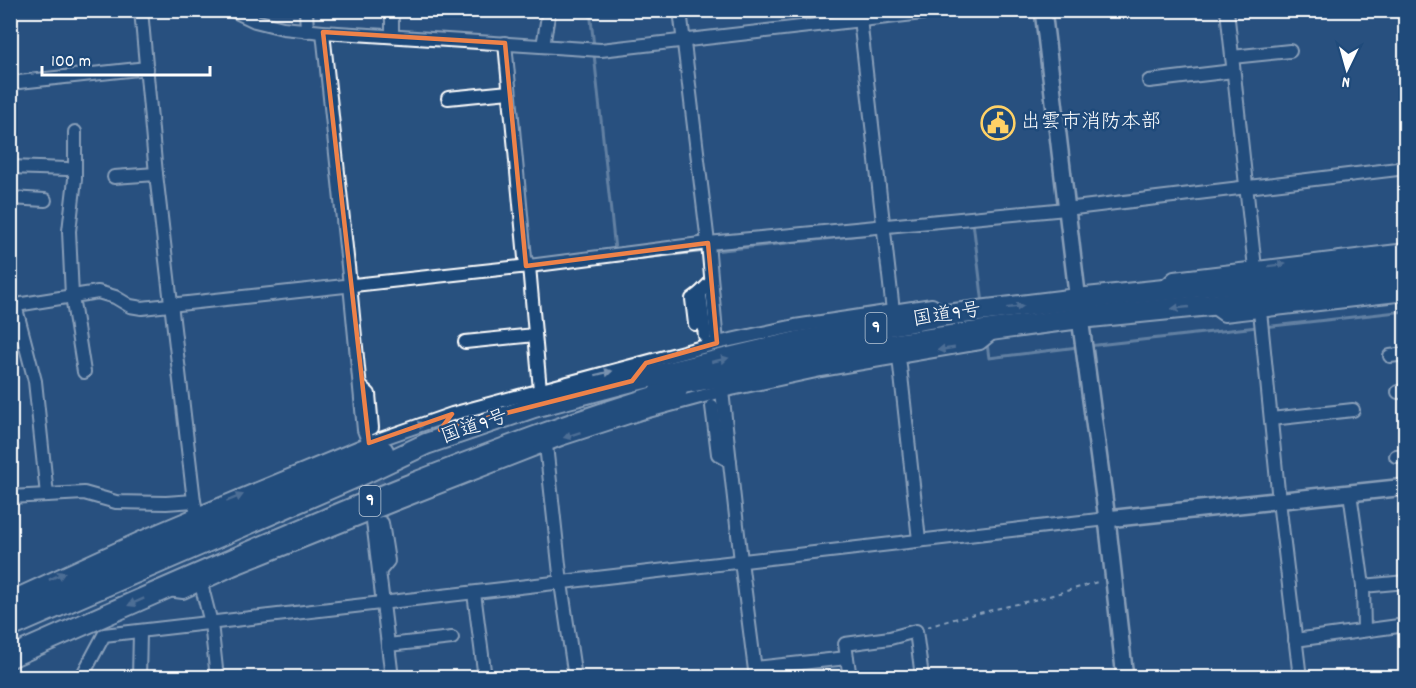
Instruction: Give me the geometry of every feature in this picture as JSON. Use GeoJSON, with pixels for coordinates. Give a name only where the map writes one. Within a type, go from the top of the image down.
{"type":"FeatureCollection","features":[{"type":"Feature","properties":{"kind":"highway","name":"国道9号"},"geometry":{"type":"LineString","coordinates":[[365,473],[461,440],[571,407],[658,387],[836,353],[998,329],[1161,290],[1406,265]]}},
{"type":"Feature","properties":{"kind":"highway","name":"国道9号"},"geometry":{"type":"LineString","coordinates":[[10,627],[365,473],[426,444],[537,398],[632,381],[801,341],[946,315],[1210,305],[1365,292],[1406,282]]}},
{"type":"Feature","properties":{"kind":"highway","name":"9"},"geometry":{"type":"LineString","coordinates":[[10,657],[319,521],[473,460],[646,399],[740,373]]}},
{"type":"Feature","properties":{"kind":"highway","name":"9"},"geometry":{"type":"LineString","coordinates":[[13,599],[138,555],[269,497],[401,444],[537,398]]}},
{"type":"Feature","properties":{"kind":"street"},"geometry":{"type":"LineString","coordinates":[[141,10],[156,174],[195,508]]}},
{"type":"Feature","properties":{"kind":"street"},"geometry":{"type":"LineString","coordinates":[[232,10],[255,21],[307,31],[602,50],[860,16],[949,10]]}},
{"type":"Feature","properties":{"kind":"street"},"geometry":{"type":"LineString","coordinates":[[306,10],[307,31]]}},
{"type":"Feature","properties":{"kind":"street"},"geometry":{"type":"LineString","coordinates":[[391,10],[392,36]]}},
{"type":"Feature","properties":{"kind":"street"},"geometry":{"type":"LineString","coordinates":[[543,45],[549,10]]}},
{"type":"Feature","properties":{"kind":"street"},"geometry":{"type":"LineString","coordinates":[[680,10],[708,243],[717,344]]}},
{"type":"Feature","properties":{"kind":"street"},"geometry":{"type":"LineString","coordinates":[[1043,10],[1125,678]]}},
{"type":"Feature","properties":{"kind":"street"},"geometry":{"type":"LineString","coordinates":[[1227,10],[1255,268]]}},
{"type":"Feature","properties":{"kind":"street"},"geometry":{"type":"LineString","coordinates":[[860,16],[893,311]]}},
{"type":"Feature","properties":{"kind":"street"},"geometry":{"type":"LineString","coordinates":[[323,32],[364,430],[369,443]]}},
{"type":"Feature","properties":{"kind":"street"},"geometry":{"type":"LineString","coordinates":[[505,43],[525,258],[529,266],[535,335],[537,398]]}},
{"type":"Feature","properties":{"kind":"street"},"geometry":{"type":"LineString","coordinates":[[1232,57],[1290,51]]}},
{"type":"Feature","properties":{"kind":"street"},"geometry":{"type":"LineString","coordinates":[[10,83],[147,68]]}},
{"type":"Feature","properties":{"kind":"street"},"geometry":{"type":"LineString","coordinates":[[1149,81],[1233,71]]}},
{"type":"Feature","properties":{"kind":"street"},"geometry":{"type":"LineString","coordinates":[[448,98],[509,92]]}},
{"type":"Feature","properties":{"kind":"street"},"geometry":{"type":"LineString","coordinates":[[75,132],[75,179],[69,231],[72,296],[84,372]]}},
{"type":"Feature","properties":{"kind":"street"},"geometry":{"type":"LineString","coordinates":[[10,167],[68,169]]}},
{"type":"Feature","properties":{"kind":"street"},"geometry":{"type":"LineString","coordinates":[[48,495],[35,381],[13,305],[98,292],[115,297],[130,306],[142,308],[529,266],[708,243],[1066,209],[1406,168]]}},
{"type":"Feature","properties":{"kind":"street"},"geometry":{"type":"LineString","coordinates":[[114,177],[156,174]]}},
{"type":"Feature","properties":{"kind":"street"},"geometry":{"type":"LineString","coordinates":[[10,198],[45,200]]}},
{"type":"Feature","properties":{"kind":"street"},"geometry":{"type":"LineString","coordinates":[[1161,290],[1174,278],[1406,250]]}},
{"type":"Feature","properties":{"kind":"street"},"geometry":{"type":"LineString","coordinates":[[1346,271],[1362,255]]}},
{"type":"Feature","properties":{"kind":"street"},"geometry":{"type":"LineString","coordinates":[[695,324],[692,299],[711,282]]}},
{"type":"Feature","properties":{"kind":"street"},"geometry":{"type":"LineString","coordinates":[[1210,305],[1224,315],[1260,311],[1365,292],[1406,294]]}},
{"type":"Feature","properties":{"kind":"street"},"geometry":{"type":"LineString","coordinates":[[700,293],[705,336]]}},
{"type":"Feature","properties":{"kind":"street"},"geometry":{"type":"LineString","coordinates":[[13,599],[152,533],[195,508],[280,480],[369,443],[452,414],[537,398],[646,363],[717,344],[819,322],[932,305],[946,315]]}},
{"type":"Feature","properties":{"kind":"street"},"geometry":{"type":"LineString","coordinates":[[1260,311],[1300,678]]}},
{"type":"Feature","properties":{"kind":"street"},"geometry":{"type":"LineString","coordinates":[[801,341],[819,322]]}},
{"type":"Feature","properties":{"kind":"street"},"geometry":{"type":"LineString","coordinates":[[164,590],[183,592],[232,569],[462,477],[546,445],[641,413],[722,391],[820,370],[980,344],[998,329]]}},
{"type":"Feature","properties":{"kind":"street"},"geometry":{"type":"LineString","coordinates":[[465,342],[535,335]]}},
{"type":"Feature","properties":{"kind":"street"},"geometry":{"type":"LineString","coordinates":[[820,370],[836,353]]}},
{"type":"Feature","properties":{"kind":"street"},"geometry":{"type":"LineString","coordinates":[[1390,356],[1406,354]]}},
{"type":"Feature","properties":{"kind":"street"},"geometry":{"type":"LineString","coordinates":[[899,357],[919,540]]}},
{"type":"Feature","properties":{"kind":"street"},"geometry":{"type":"LineString","coordinates":[[632,381],[646,363]]}},
{"type":"Feature","properties":{"kind":"street"},"geometry":{"type":"LineString","coordinates":[[360,386],[369,394],[372,428]]}},
{"type":"Feature","properties":{"kind":"street"},"geometry":{"type":"LineString","coordinates":[[722,391],[755,673],[847,658]]}},
{"type":"Feature","properties":{"kind":"street"},"geometry":{"type":"LineString","coordinates":[[1270,419],[1353,410]]}},
{"type":"Feature","properties":{"kind":"street"},"geometry":{"type":"LineString","coordinates":[[709,412],[718,454],[730,461]]}},
{"type":"Feature","properties":{"kind":"street"},"geometry":{"type":"LineString","coordinates":[[440,430],[452,414]]}},
{"type":"Feature","properties":{"kind":"street"},"geometry":{"type":"LineString","coordinates":[[546,445],[561,583],[575,678]]}},
{"type":"Feature","properties":{"kind":"street"},"geometry":{"type":"LineString","coordinates":[[462,477],[473,460]]}},
{"type":"Feature","properties":{"kind":"street"},"geometry":{"type":"LineString","coordinates":[[269,497],[280,480]]}},
{"type":"Feature","properties":{"kind":"street"},"geometry":{"type":"LineString","coordinates":[[81,678],[104,635],[919,540],[1406,487]]}},
{"type":"Feature","properties":{"kind":"street"},"geometry":{"type":"LineString","coordinates":[[1350,493],[1362,586],[1364,630]]}},
{"type":"Feature","properties":{"kind":"street"},"geometry":{"type":"LineString","coordinates":[[10,497],[84,494],[116,501],[166,503],[195,508]]}},
{"type":"Feature","properties":{"kind":"street"},"geometry":{"type":"LineString","coordinates":[[372,513],[392,678]]}},
{"type":"Feature","properties":{"kind":"street"},"geometry":{"type":"LineString","coordinates":[[303,541],[319,521]]}},
{"type":"Feature","properties":{"kind":"street"},"geometry":{"type":"LineString","coordinates":[[379,572],[388,561],[382,524]]}},
{"type":"Feature","properties":{"kind":"street"},"geometry":{"type":"LineString","coordinates":[[138,555],[152,533]]}},
{"type":"Feature","properties":{"kind":"street"},"geometry":{"type":"LineString","coordinates":[[1362,586],[1406,582]]}},
{"type":"Feature","properties":{"kind":"street"},"geometry":{"type":"LineString","coordinates":[[201,584],[211,623],[217,678]]}},
{"type":"Feature","properties":{"kind":"street"},"geometry":{"type":"LineString","coordinates":[[474,593],[486,678]]}},
{"type":"Feature","properties":{"kind":"street"},"geometry":{"type":"LineString","coordinates":[[1295,640],[1406,625]]}},
{"type":"Feature","properties":{"kind":"street"},"geometry":{"type":"LineString","coordinates":[[850,678],[845,644],[890,638],[915,631],[922,677]]}},
{"type":"Feature","properties":{"kind":"street"},"geometry":{"type":"LineString","coordinates":[[139,678],[140,632]]}},
{"type":"Feature","properties":{"kind":"street"},"geometry":{"type":"LineString","coordinates":[[388,645],[452,638]]}},
{"type":"Feature","properties":{"kind":"path"},"geometry":{"type":"LineString","coordinates":[[915,631],[1114,577]]}},
{"type":"Feature","properties":{"kind":"highlighted area"},"geometry":{"type":"Polygon","coordinates":[[[323,32],[505,43],[526,266],[708,243],[717,343],[646,363],[632,381],[440,430],[452,414],[369,443],[323,32]]]}},
{"type":"Feature","properties":{"kind":"waterway"},"geometry":{"type":"LineString","coordinates":[[590,10],[594,47]]}},
{"type":"Feature","properties":{"kind":"waterway"},"geometry":{"type":"LineString","coordinates":[[594,54],[615,250]]}},
{"type":"Feature","properties":{"kind":"waterway"},"geometry":{"type":"LineString","coordinates":[[973,222],[983,304]]}},
{"type":"Feature","properties":{"kind":"waterway"},"geometry":{"type":"LineString","coordinates":[[713,251],[871,234]]}},
{"type":"Feature","properties":{"kind":"waterway"},"geometry":{"type":"LineString","coordinates":[[616,257],[616,261],[706,251]]}},
{"type":"Feature","properties":{"kind":"waterway"},"geometry":{"type":"LineString","coordinates":[[1264,327],[1406,311]]}},
{"type":"Feature","properties":{"kind":"waterway"},"geometry":{"type":"LineString","coordinates":[[1088,346],[1257,327]]}},
{"type":"Feature","properties":{"kind":"waterway"},"geometry":{"type":"LineString","coordinates":[[987,344],[989,358],[1078,347]]}},
{"type":"Feature","properties":{"kind":"tunnel"},"geometry":{"type":"LineString","coordinates":[[376,462],[382,523]]}},
{"type":"Feature","properties":{"kind":"place","name":"出雲市消防本部"},"geometry":{"type":"Point","coordinates":[998,123]}}]}
